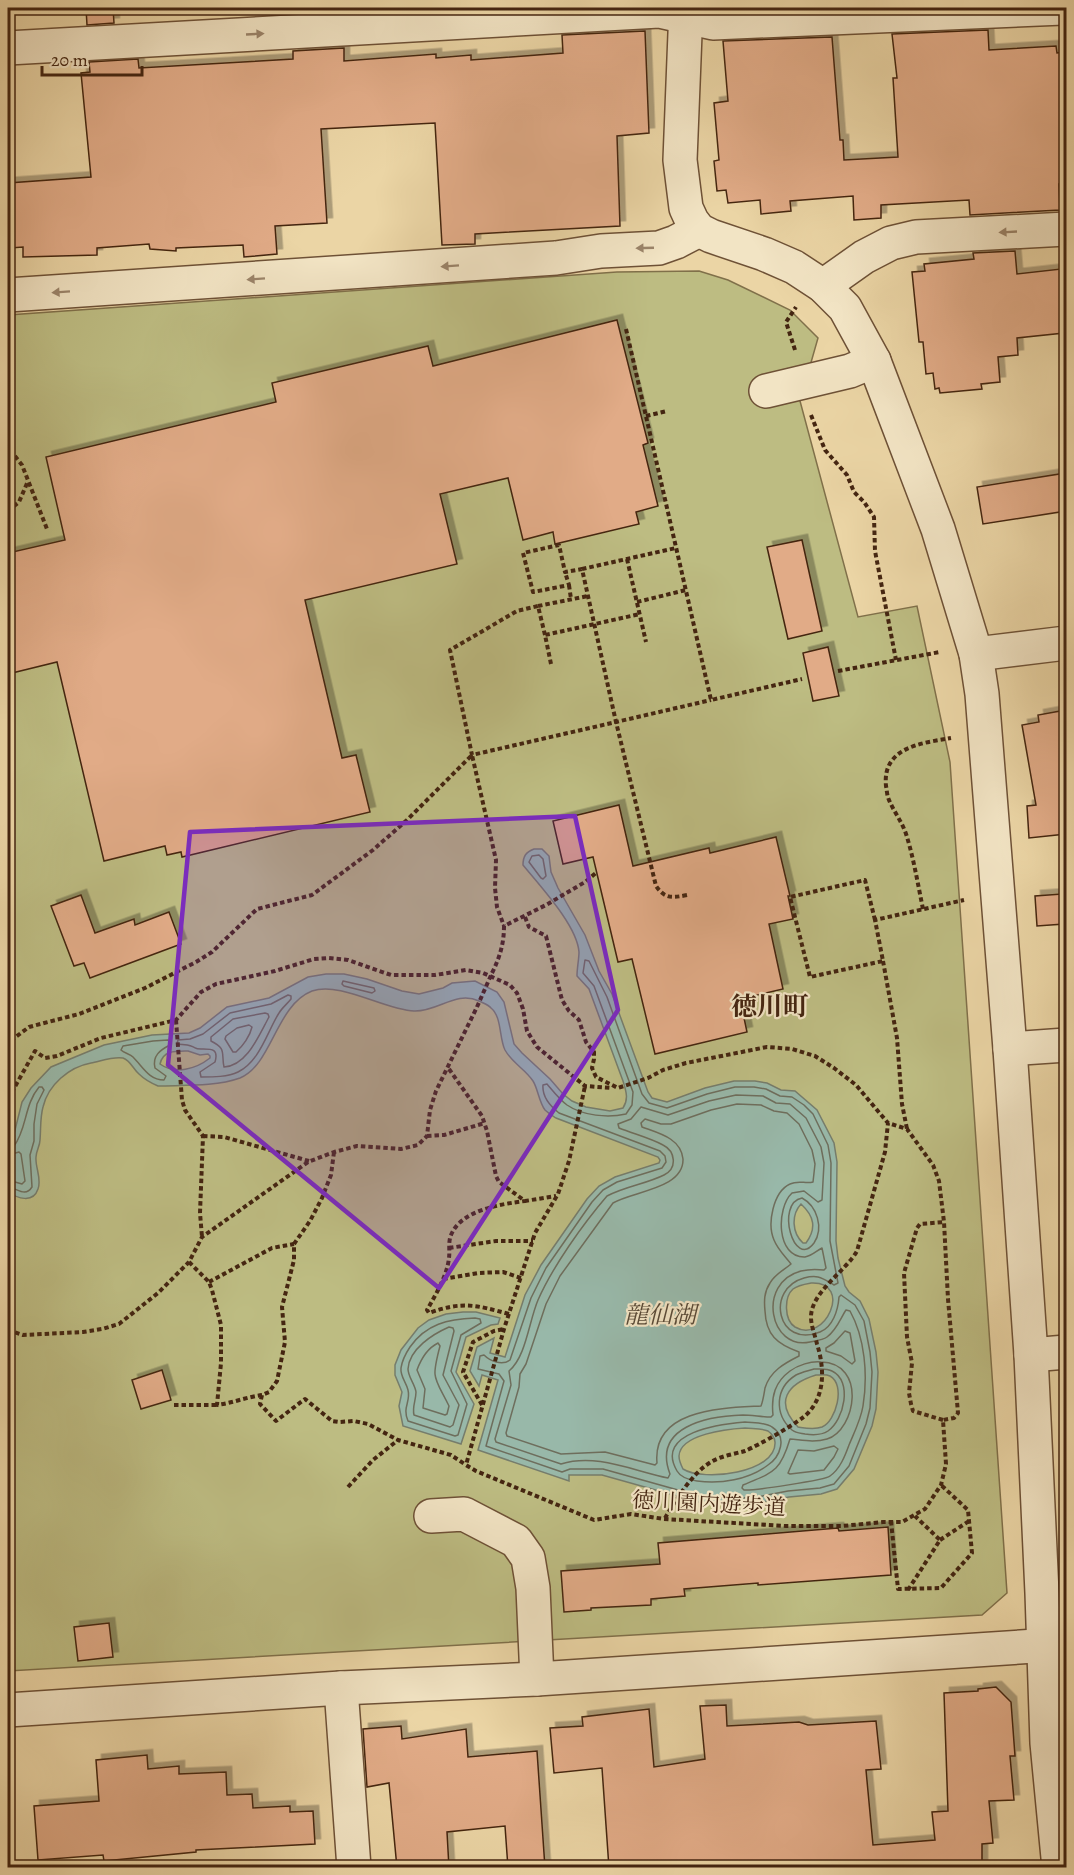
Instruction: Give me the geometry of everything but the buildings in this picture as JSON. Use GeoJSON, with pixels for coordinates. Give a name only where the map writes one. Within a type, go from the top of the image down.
{"type":"FeatureCollection","features":[{"type":"Feature","properties":{"kind":"street"},"geometry":{"type":"LineString","coordinates":[[8,48],[659,11],[686,13],[713,23],[1063,8]]}},
{"type":"Feature","properties":{"kind":"street"},"geometry":{"type":"LineString","coordinates":[[686,13],[680,160],[686,208],[699,230],[794,267],[811,295],[844,308],[874,361],[938,529],[976,654],[983,706],[1010,1049],[1030,1355],[1055,1644],[1047,1743],[1059,1868]]}},
{"type":"Feature","properties":{"kind":"street"},"geometry":{"type":"LineString","coordinates":[[811,295],[864,257],[891,243],[916,237],[1066,229]]}},
{"type":"Feature","properties":{"kind":"street"},"geometry":{"type":"LineString","coordinates":[[8,296],[556,258],[601,251],[659,248],[699,230]]}},
{"type":"Feature","properties":{"kind":"street"},"geometry":{"type":"LineString","coordinates":[[766,391],[850,371],[874,361]]}},
{"type":"Feature","properties":{"kind":"street"},"geometry":{"type":"LineString","coordinates":[[976,654],[1066,643]]}},
{"type":"Feature","properties":{"kind":"street"},"geometry":{"type":"LineString","coordinates":[[1010,1049],[1066,1045]]}},
{"type":"Feature","properties":{"kind":"street"},"geometry":{"type":"LineString","coordinates":[[1030,1355],[1066,1352]]}},
{"type":"Feature","properties":{"kind":"street"},"geometry":{"type":"LineString","coordinates":[[430,1516],[465,1514],[516,1541],[528,1558],[533,1588],[537,1679]]}},
{"type":"Feature","properties":{"kind":"street"},"geometry":{"type":"LineString","coordinates":[[8,1710],[341,1688],[537,1679],[1055,1644]]}},
{"type":"Feature","properties":{"kind":"street"},"geometry":{"type":"LineString","coordinates":[[341,1688],[354,1868]]}},
{"type":"Feature","properties":{"kind":"path"},"geometry":{"type":"LineString","coordinates":[[811,295],[786,322],[811,413],[825,450],[847,475],[854,492],[874,517],[875,551],[896,660]]}},
{"type":"Feature","properties":{"kind":"path"},"geometry":{"type":"LineString","coordinates":[[626,329],[711,700]]}},
{"type":"Feature","properties":{"kind":"path"},"geometry":{"type":"LineString","coordinates":[[646,416],[667,411]]}},
{"type":"Feature","properties":{"kind":"path"},"geometry":{"type":"LineString","coordinates":[[8,454],[14,455],[22,465],[47,529]]}},
{"type":"Feature","properties":{"kind":"path"},"geometry":{"type":"LineString","coordinates":[[8,511],[19,502],[28,480]]}},
{"type":"Feature","properties":{"kind":"path"},"geometry":{"type":"LineString","coordinates":[[568,585],[532,592],[523,553],[559,545],[572,599]]}},
{"type":"Feature","properties":{"kind":"path"},"geometry":{"type":"LineString","coordinates":[[565,572],[676,548]]}},
{"type":"Feature","properties":{"kind":"path"},"geometry":{"type":"LineString","coordinates":[[627,559],[646,642]]}},
{"type":"Feature","properties":{"kind":"path"},"geometry":{"type":"LineString","coordinates":[[582,569],[656,886],[662,894],[670,897],[687,895]]}},
{"type":"Feature","properties":{"kind":"path"},"geometry":{"type":"LineString","coordinates":[[637,602],[686,590]]}},
{"type":"Feature","properties":{"kind":"path"},"geometry":{"type":"LineString","coordinates":[[427,1136],[430,1110],[436,1091],[500,957],[504,938],[504,926],[497,907],[495,888],[496,860],[450,650],[517,610],[588,596]]}},
{"type":"Feature","properties":{"kind":"path"},"geometry":{"type":"LineString","coordinates":[[538,606],[551,664]]}},
{"type":"Feature","properties":{"kind":"path"},"geometry":{"type":"LineString","coordinates":[[545,635],[639,614]]}},
{"type":"Feature","properties":{"kind":"path"},"geometry":{"type":"LineString","coordinates":[[838,671],[943,651]]}},
{"type":"Feature","properties":{"kind":"path"},"geometry":{"type":"LineString","coordinates":[[8,1048],[13,1039],[29,1027],[79,1014],[146,988],[196,962],[212,952],[257,909],[312,895],[373,850],[408,820],[472,755],[802,678]]}},
{"type":"Feature","properties":{"kind":"path"},"geometry":{"type":"LineString","coordinates":[[923,909],[907,836],[888,798],[886,780],[888,765],[912,745],[958,736]]}},
{"type":"Feature","properties":{"kind":"path"},"geometry":{"type":"LineString","coordinates":[[504,926],[546,905],[585,882],[597,872]]}},
{"type":"Feature","properties":{"kind":"path"},"geometry":{"type":"LineString","coordinates":[[883,961],[810,977],[790,897],[865,880],[875,920],[883,961],[891,1003],[897,1038],[902,1104],[907,1129],[933,1165],[939,1181],[944,1222],[958,1413],[954,1418],[943,1420],[913,1411],[911,1407],[909,1393],[912,1362],[907,1337],[904,1273],[920,1224],[944,1222]]}},
{"type":"Feature","properties":{"kind":"path"},"geometry":{"type":"LineString","coordinates":[[875,920],[970,899]]}},
{"type":"Feature","properties":{"kind":"path"},"geometry":{"type":"LineString","coordinates":[[525,917],[529,927],[546,936],[562,1000],[579,1020],[586,1042],[594,1052],[592,1068],[596,1077],[618,1088]]}},
{"type":"Feature","properties":{"kind":"path"},"geometry":{"type":"LineString","coordinates":[[8,1099],[34,1051],[45,1058],[57,1056],[101,1038],[176,1020],[201,992],[216,984],[314,959],[348,960],[391,975],[435,975],[466,970],[483,973],[510,985],[517,993],[527,1031],[537,1047],[585,1086],[618,1088],[686,1063],[767,1047],[792,1048],[815,1056],[834,1068],[856,1085],[888,1124],[907,1129]]}},
{"type":"Feature","properties":{"kind":"path"},"geometry":{"type":"LineString","coordinates":[[176,1020],[182,1100],[185,1110],[202,1136],[200,1213],[202,1237]]}},
{"type":"Feature","properties":{"kind":"path"},"geometry":{"type":"LineString","coordinates":[[448,1068],[482,1116],[496,1176],[500,1182],[525,1201]]}},
{"type":"Feature","properties":{"kind":"path"},"geometry":{"type":"LineString","coordinates":[[466,1465],[504,1329],[535,1233],[557,1196],[569,1161],[585,1086]]}},
{"type":"Feature","properties":{"kind":"path"},"geometry":{"type":"LineString","coordinates":[[8,1330],[24,1335],[83,1332],[119,1324],[158,1293],[189,1262],[202,1237],[311,1161],[357,1146],[401,1149],[417,1145],[427,1136],[444,1135],[484,1123]]}},
{"type":"Feature","properties":{"kind":"path"},"geometry":{"type":"LineString","coordinates":[[664,1519],[699,1472],[713,1460],[758,1446],[808,1413],[818,1397],[823,1373],[822,1360],[812,1326],[813,1308],[823,1290],[852,1260],[857,1251],[885,1152],[888,1124]]}},
{"type":"Feature","properties":{"kind":"path"},"geometry":{"type":"LineString","coordinates":[[202,1136],[224,1137],[311,1161]]}},
{"type":"Feature","properties":{"kind":"path"},"geometry":{"type":"LineString","coordinates":[[174,1405],[228,1403],[269,1392],[277,1381],[285,1342],[282,1307],[294,1260],[294,1244],[322,1198],[331,1175],[334,1152]]}},
{"type":"Feature","properties":{"kind":"path"},"geometry":{"type":"LineString","coordinates":[[509,1314],[464,1304],[429,1313],[427,1310],[443,1279],[449,1259],[450,1235],[466,1217],[497,1207],[557,1196]]}},
{"type":"Feature","properties":{"kind":"path"},"geometry":{"type":"LineString","coordinates":[[449,1248],[496,1240],[533,1241]]}},
{"type":"Feature","properties":{"kind":"path"},"geometry":{"type":"LineString","coordinates":[[209,1282],[272,1248],[294,1244]]}},
{"type":"Feature","properties":{"kind":"path"},"geometry":{"type":"LineString","coordinates":[[189,1262],[209,1282],[221,1325],[221,1363],[217,1405]]}},
{"type":"Feature","properties":{"kind":"path"},"geometry":{"type":"LineString","coordinates":[[443,1279],[478,1273],[503,1272],[521,1278]]}},
{"type":"Feature","properties":{"kind":"path"},"geometry":{"type":"LineString","coordinates":[[483,1405],[463,1372],[473,1342],[494,1331],[504,1329]]}},
{"type":"Feature","properties":{"kind":"path","name":"徳川園内遊歩道"},"geometry":{"type":"LineString","coordinates":[[262,1395],[260,1404],[276,1421],[305,1399],[332,1421],[354,1420],[398,1440],[452,1455],[476,1471],[594,1520],[631,1514],[664,1519],[786,1526],[842,1526],[902,1522],[915,1516]]}},
{"type":"Feature","properties":{"kind":"path"},"geometry":{"type":"LineString","coordinates":[[940,1540],[915,1516],[925,1509],[941,1485],[946,1464],[943,1420]]}},
{"type":"Feature","properties":{"kind":"path"},"geometry":{"type":"LineString","coordinates":[[348,1487],[373,1460],[398,1440]]}},
{"type":"Feature","properties":{"kind":"path"},"geometry":{"type":"LineString","coordinates":[[891,1521],[898,1589],[941,1588],[972,1553],[968,1510],[941,1485]]}},
{"type":"Feature","properties":{"kind":"path"},"geometry":{"type":"LineString","coordinates":[[908,1590],[940,1540],[969,1521]]}},
{"type":"Feature","properties":{"kind":"highlighted area"},"geometry":{"type":"Polygon","coordinates":[[[575,816],[618,1010],[439,1288],[168,1065],[190,832],[575,816]]]}},
{"type":"Feature","properties":{"kind":"shaded area"},"geometry":{"type":"Polygon","coordinates":[[[699,271],[728,280],[790,310],[818,338],[800,401],[858,617],[917,606],[950,762],[1007,1593],[982,1615],[8,1671],[8,315],[617,272],[699,271]]]}},
{"type":"Feature","properties":{"kind":"water","name":"龍仙湖"},"geometry":{"type":"Polygon","coordinates":[[[534,849],[542,849],[549,856],[551,872],[585,935],[599,971],[612,994],[652,1098],[667,1102],[705,1088],[734,1081],[767,1083],[781,1090],[795,1091],[817,1110],[834,1143],[837,1162],[836,1241],[838,1258],[845,1286],[860,1301],[869,1319],[878,1372],[876,1409],[872,1426],[854,1469],[837,1489],[821,1494],[752,1504],[702,1503],[602,1475],[569,1475],[569,1481],[478,1450],[498,1380],[482,1375],[479,1386],[470,1371],[477,1347],[494,1338],[490,1353],[505,1357],[525,1295],[541,1265],[587,1199],[599,1186],[615,1177],[659,1163],[660,1160],[658,1157],[556,1118],[546,1111],[533,1081],[505,1050],[495,1012],[489,1006],[471,998],[414,1011],[336,990],[312,991],[300,998],[290,1009],[260,1061],[251,1071],[240,1078],[220,1083],[158,1086],[144,1078],[123,1058],[112,1058],[75,1068],[55,1084],[43,1107],[40,1142],[36,1155],[39,1181],[36,1194],[24,1198],[8,1192],[8,1144],[14,1134],[22,1102],[31,1088],[51,1067],[104,1045],[152,1035],[189,1033],[200,1028],[227,1007],[269,998],[308,977],[326,974],[344,974],[419,994],[443,988],[452,983],[475,981],[497,992],[504,1002],[514,1044],[563,1094],[586,1107],[610,1111],[623,1108],[626,1092],[623,1081],[589,989],[577,976],[579,952],[577,941],[565,918],[523,865],[524,857],[534,849]],[[175,1051],[164,1056],[160,1064],[179,1070],[192,1068],[210,1058],[208,1054],[175,1051]],[[801,1204],[794,1219],[795,1229],[799,1239],[806,1243],[812,1232],[812,1222],[809,1213],[801,1204]],[[811,1283],[799,1286],[790,1293],[786,1308],[791,1324],[806,1330],[816,1327],[825,1320],[833,1301],[831,1292],[824,1285],[811,1283]],[[816,1375],[798,1383],[787,1395],[787,1410],[791,1418],[798,1427],[813,1429],[822,1427],[835,1411],[838,1395],[835,1381],[828,1375],[816,1375]],[[745,1428],[706,1434],[687,1442],[679,1456],[683,1469],[706,1475],[737,1472],[752,1468],[772,1453],[775,1440],[768,1431],[745,1428]]]}},
{"type":"Feature","properties":{"kind":"water"},"geometry":{"type":"Polygon","coordinates":[[[476,1312],[500,1318],[498,1324],[466,1337],[456,1372],[474,1404],[461,1444],[403,1426],[399,1406],[402,1392],[395,1375],[395,1365],[401,1350],[418,1328],[429,1320],[446,1314],[476,1312]]]}},
{"type":"Feature","properties":{"kind":"district","name":"徳川町"},"geometry":{"type":"Point","coordinates":[770,1006]}}]}
